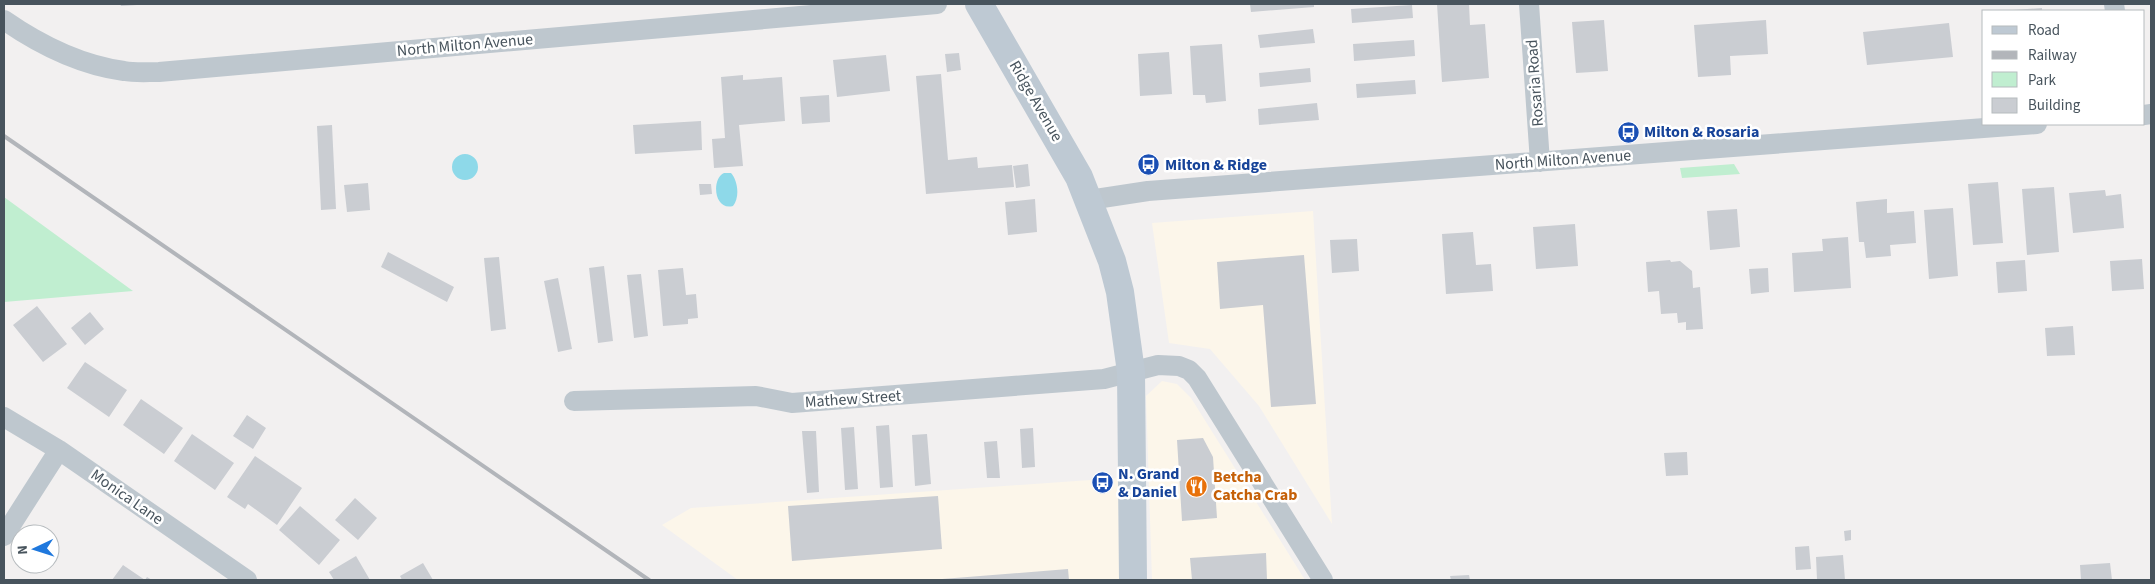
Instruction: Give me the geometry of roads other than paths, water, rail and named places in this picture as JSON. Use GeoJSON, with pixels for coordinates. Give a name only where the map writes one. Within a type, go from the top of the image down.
{"type":"FeatureCollection","features":[{"type":"Feature","properties":{"kind":"street","name":"North Milton Avenue"},"geometry":{"type":"LineString","coordinates":[[4,20],[29,38],[74,59],[124,71],[159,72],[938,4]]}},
{"type":"Feature","properties":{"kind":"street","name":"Ridge Avenue"},"geometry":{"type":"LineString","coordinates":[[979,4],[1079,178],[1112,261],[1120,292],[1131,372],[1133,580]]}},
{"type":"Feature","properties":{"kind":"street","name":"Rosaria Road"},"geometry":{"type":"LineString","coordinates":[[1529,4],[1540,162]]}},
{"type":"Feature","properties":{"kind":"street","name":"North Milton Avenue"},"geometry":{"type":"LineString","coordinates":[[1089,200],[1148,191],[2024,125]]}},
{"type":"Feature","properties":{"kind":"street"},"geometry":{"type":"LineString","coordinates":[[1131,372],[1158,365],[1168,365],[1189,370],[1197,378],[1323,580]]}},
{"type":"Feature","properties":{"kind":"street","name":"Mathew Street"},"geometry":{"type":"LineString","coordinates":[[574,401],[756,396],[792,403],[1104,379],[1131,372]]}},
{"type":"Feature","properties":{"kind":"street","name":"Monica Lane"},"geometry":{"type":"LineString","coordinates":[[4,417],[59,450],[247,580]]}},
{"type":"Feature","properties":{"kind":"street"},"geometry":{"type":"LineString","coordinates":[[4,536],[59,450]]}},
{"type":"Feature","properties":{"kind":"water"},"geometry":{"type":"Polygon","coordinates":[[[465,154],[474,158],[478,167],[474,176],[465,180],[456,176],[452,167],[456,158],[465,154]]]}},
{"type":"Feature","properties":{"kind":"water"},"geometry":{"type":"Polygon","coordinates":[[[724,173],[731,173],[737,185],[737,198],[733,206],[722,204],[716,194],[717,181],[724,173]]]}},
{"type":"Feature","properties":{"kind":"railway"},"geometry":{"type":"LineString","coordinates":[[4,136],[649,580]]}},
{"type":"Feature","properties":{"kind":"place","name":"Milton & Rosaria"},"geometry":{"type":"Point","coordinates":[1628,132]}},
{"type":"Feature","properties":{"kind":"place","name":"Milton & Ridge"},"geometry":{"type":"Point","coordinates":[1149,165]}},
{"type":"Feature","properties":{"kind":"place","name":"N. Grand & Daniel"},"geometry":{"type":"Point","coordinates":[1102,483]}},
{"type":"Feature","properties":{"kind":"place","name":"Betcha Catcha Crab"},"geometry":{"type":"Point","coordinates":[1197,486]}}]}
